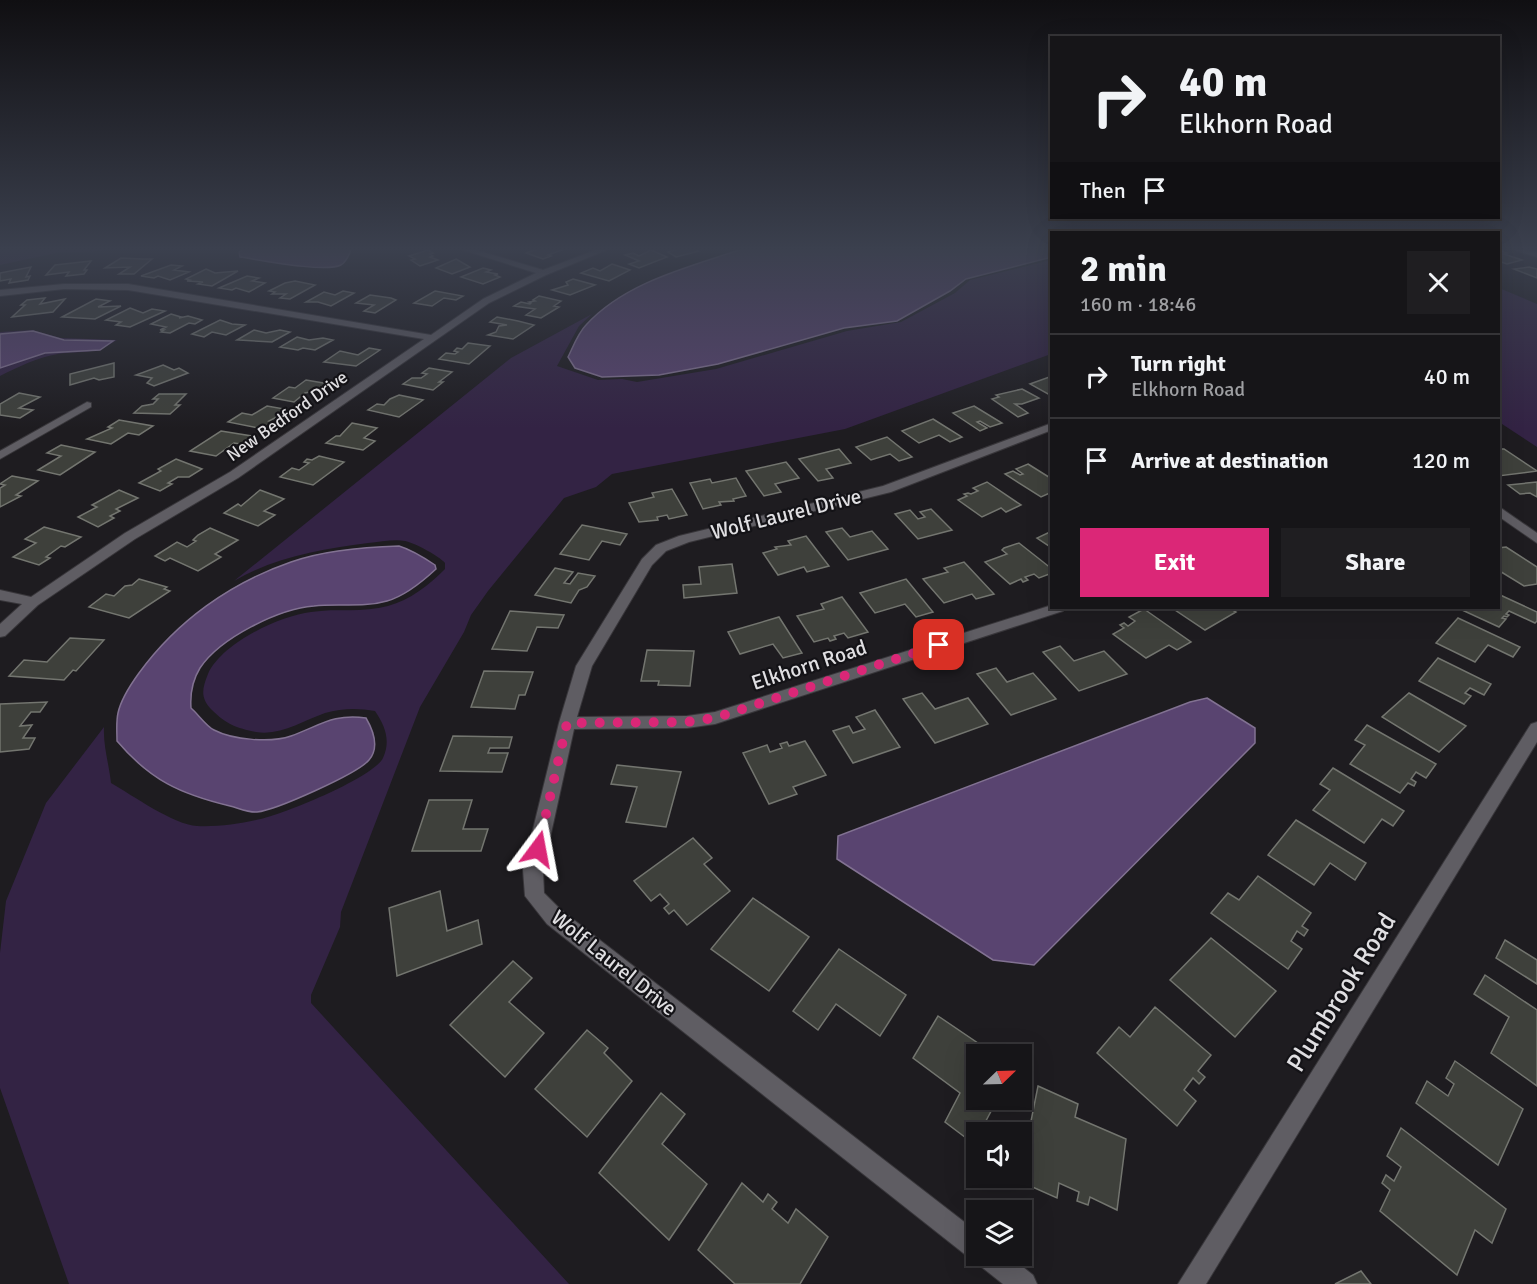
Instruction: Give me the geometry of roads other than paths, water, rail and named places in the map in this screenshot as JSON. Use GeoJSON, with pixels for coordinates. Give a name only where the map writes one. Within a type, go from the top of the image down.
{"type":"FeatureCollection","features":[{"type":"Feature","properties":{"kind":"street"},"geometry":{"type":"LineString","coordinates":[[259,309],[432,338]]}},
{"type":"Feature","properties":{"kind":"street","name":"New Bedford Drive"},"geometry":{"type":"LineString","coordinates":[[0,632],[33,602],[130,536],[234,475],[473,309]]}},
{"type":"Feature","properties":{"kind":"street"},"geometry":{"type":"LineString","coordinates":[[0,456],[87,405]]}},
{"type":"Feature","properties":{"kind":"street","name":"Wolf Laurel Drive"},"geometry":{"type":"LineString","coordinates":[[966,1239],[554,917],[535,896],[533,870],[567,723],[584,666],[647,562],[661,548],[684,539],[887,489],[1050,427]]}},
{"type":"Feature","properties":{"kind":"street"},"geometry":{"type":"LineString","coordinates":[[1500,511],[1537,538]]}},
{"type":"Feature","properties":{"kind":"street"},"geometry":{"type":"LineString","coordinates":[[0,595],[33,602]]}},
{"type":"Feature","properties":{"kind":"street","name":"Elkhorn Road"},"geometry":{"type":"LineString","coordinates":[[567,723],[687,722],[715,718],[1055,609]]}},
{"type":"Feature","properties":{"kind":"street","name":"Plumbrook Road"},"geometry":{"type":"LineString","coordinates":[[1191,1284],[1537,728]]}},
{"type":"Feature","properties":{"kind":"street"},"geometry":{"type":"LineString","coordinates":[[1001,1266],[1024,1284]]}}]}
